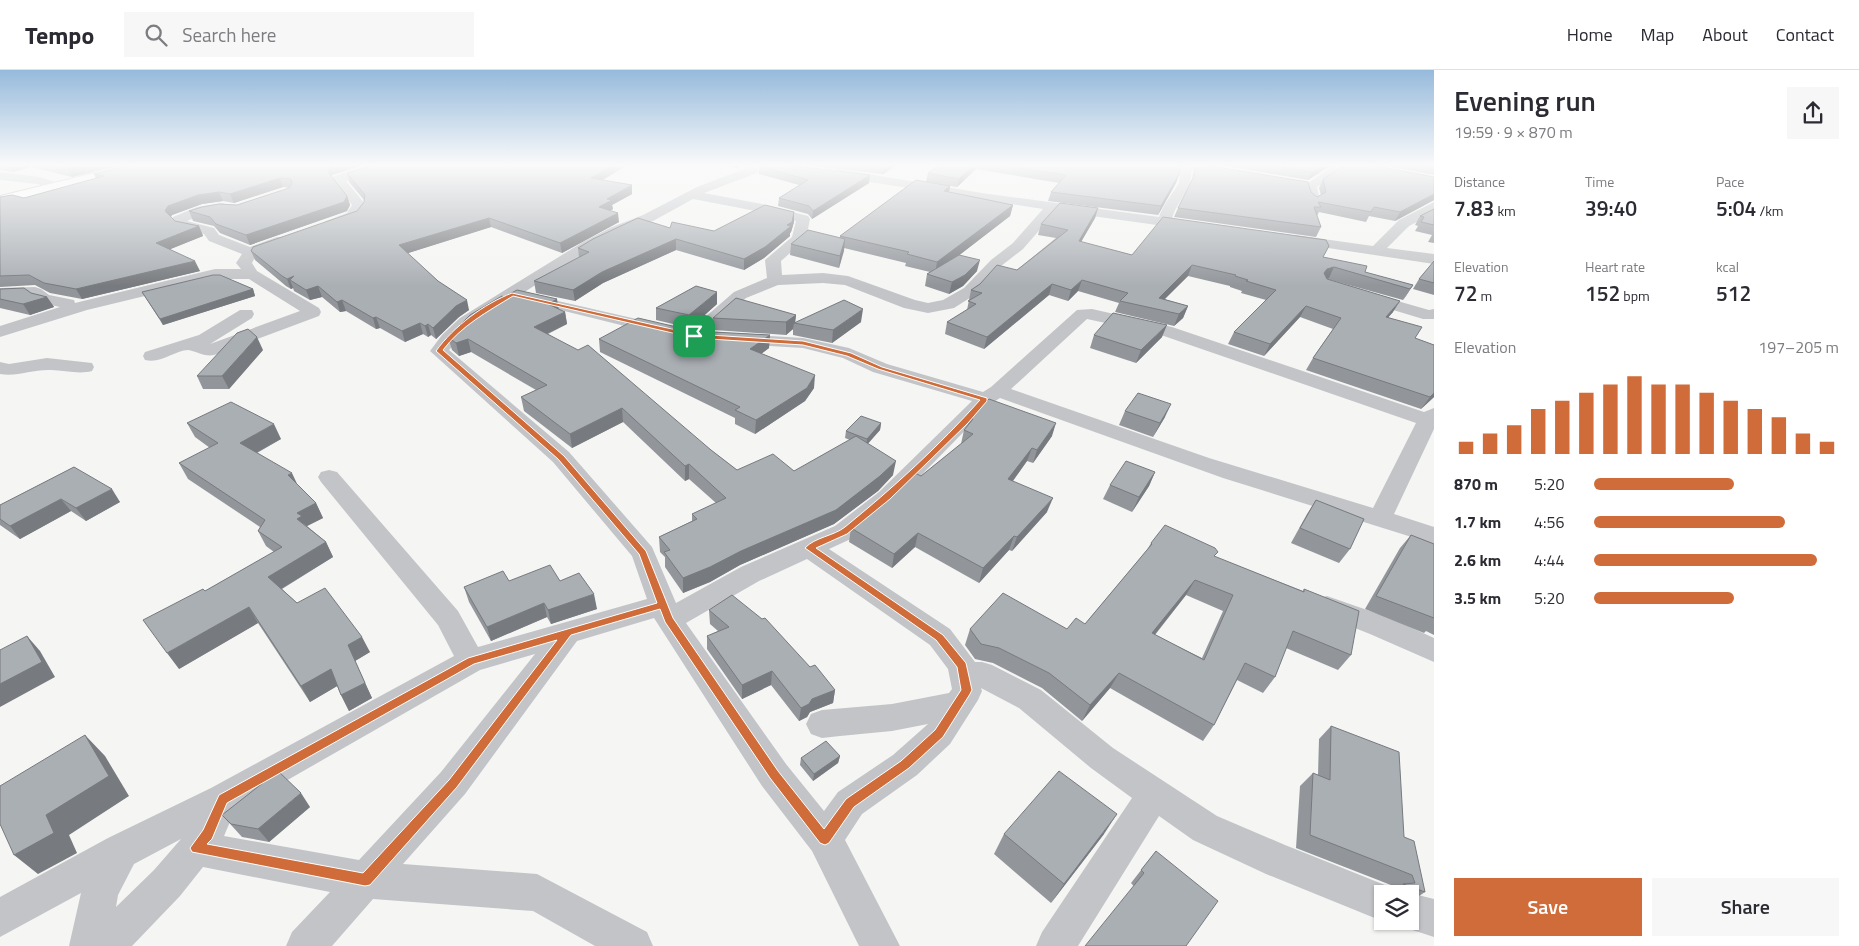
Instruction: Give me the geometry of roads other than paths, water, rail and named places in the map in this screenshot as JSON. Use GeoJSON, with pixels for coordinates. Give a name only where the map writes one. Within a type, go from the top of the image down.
{"type":"FeatureCollection","features":[{"type":"Feature","properties":{"kind":"street"},"geometry":{"type":"LineString","coordinates":[[321,227],[348,219],[358,210],[359,205]]}},
{"type":"Feature","properties":{"kind":"street"},"geometry":{"type":"LineString","coordinates":[[673,205],[588,245],[466,322],[448,339],[439,351],[561,457],[643,553],[666,612],[774,775],[825,839],[880,946]]}},
{"type":"Feature","properties":{"kind":"street"},"geometry":{"type":"LineString","coordinates":[[745,205],[803,219],[799,238],[773,260],[775,280]]}},
{"type":"Feature","properties":{"kind":"street"},"geometry":{"type":"LineString","coordinates":[[1044,205],[1203,227]]}},
{"type":"Feature","properties":{"kind":"street"},"geometry":{"type":"LineString","coordinates":[[1165,222],[1171,205]]}},
{"type":"Feature","properties":{"kind":"street"},"geometry":{"type":"LineString","coordinates":[[694,336],[740,296],[775,280],[831,279],[848,281],[910,304],[928,308],[948,304],[970,291],[996,263],[1018,246],[1053,206]]}},
{"type":"Feature","properties":{"kind":"street"},"geometry":{"type":"LineString","coordinates":[[1376,251],[1394,230],[1408,220],[1429,212],[1434,206]]}},
{"type":"Feature","properties":{"kind":"street"},"geometry":{"type":"LineString","coordinates":[[235,209],[223,207],[202,210],[178,220],[185,226],[209,231],[214,238],[250,252],[295,236]]}},
{"type":"Feature","properties":{"kind":"street"},"geometry":{"type":"LineString","coordinates":[[1279,237],[1434,260]]}},
{"type":"Feature","properties":{"kind":"street"},"geometry":{"type":"LineString","coordinates":[[205,339],[197,348],[208,351],[313,312],[252,274],[244,263],[250,252]]}},
{"type":"Feature","properties":{"kind":"street"},"geometry":{"type":"LineString","coordinates":[[0,332],[82,306],[215,274],[252,274]]}},
{"type":"Feature","properties":{"kind":"street"},"geometry":{"type":"LineString","coordinates":[[0,293],[35,292],[44,300],[82,306]]}},
{"type":"Feature","properties":{"kind":"street"},"geometry":{"type":"LineString","coordinates":[[0,307],[35,292]]}},
{"type":"Feature","properties":{"kind":"street"},"geometry":{"type":"LineString","coordinates":[[1354,293],[1434,314]]}},
{"type":"Feature","properties":{"kind":"street"},"geometry":{"type":"LineString","coordinates":[[512,294],[694,336],[803,343],[849,354],[880,368],[991,395],[1232,474],[1380,517],[1434,536]]}},
{"type":"Feature","properties":{"kind":"street"},"geometry":{"type":"LineString","coordinates":[[152,356],[205,339],[246,314]]}},
{"type":"Feature","properties":{"kind":"street"},"geometry":{"type":"LineString","coordinates":[[0,918],[121,851],[223,799],[471,661],[568,633],[666,612],[844,532],[887,497],[991,395],[1083,314],[1092,314],[1166,331],[1431,417],[1380,517]]}},
{"type":"Feature","properties":{"kind":"street"},"geometry":{"type":"LineString","coordinates":[[0,368],[9,370],[47,364],[85,367]]}},
{"type":"Feature","properties":{"kind":"street"},"geometry":{"type":"LineString","coordinates":[[329,477],[448,618],[471,661]]}},
{"type":"Feature","properties":{"kind":"street"},"geometry":{"type":"LineString","coordinates":[[809,548],[940,637],[962,666],[962,689],[939,734],[905,765],[850,803],[825,839]]}},
{"type":"Feature","properties":{"kind":"street"},"geometry":{"type":"LineString","coordinates":[[1301,596],[1380,626],[1434,651]]}},
{"type":"Feature","properties":{"kind":"street"},"geometry":{"type":"LineString","coordinates":[[306,946],[453,784],[568,633]]}},
{"type":"Feature","properties":{"kind":"street"},"geometry":{"type":"LineString","coordinates":[[822,724],[864,722],[912,715],[962,689],[982,674],[1030,699],[1102,758],[1204,828],[1279,861],[1374,899]]}},
{"type":"Feature","properties":{"kind":"street"},"geometry":{"type":"LineString","coordinates":[[1056,946],[1154,794]]}},
{"type":"Feature","properties":{"kind":"street"},"geometry":{"type":"LineString","coordinates":[[107,946],[167,883],[207,835],[223,799]]}},
{"type":"Feature","properties":{"kind":"street"},"geometry":{"type":"LineString","coordinates":[[196,848],[365,880],[537,893],[633,946]]}},
{"type":"Feature","properties":{"kind":"street"},"geometry":{"type":"LineString","coordinates":[[89,946],[100,892],[121,851]]}},
{"type":"Feature","properties":{"kind":"street"},"geometry":{"type":"LineString","coordinates":[[1419,914],[1434,918]]}}]}
